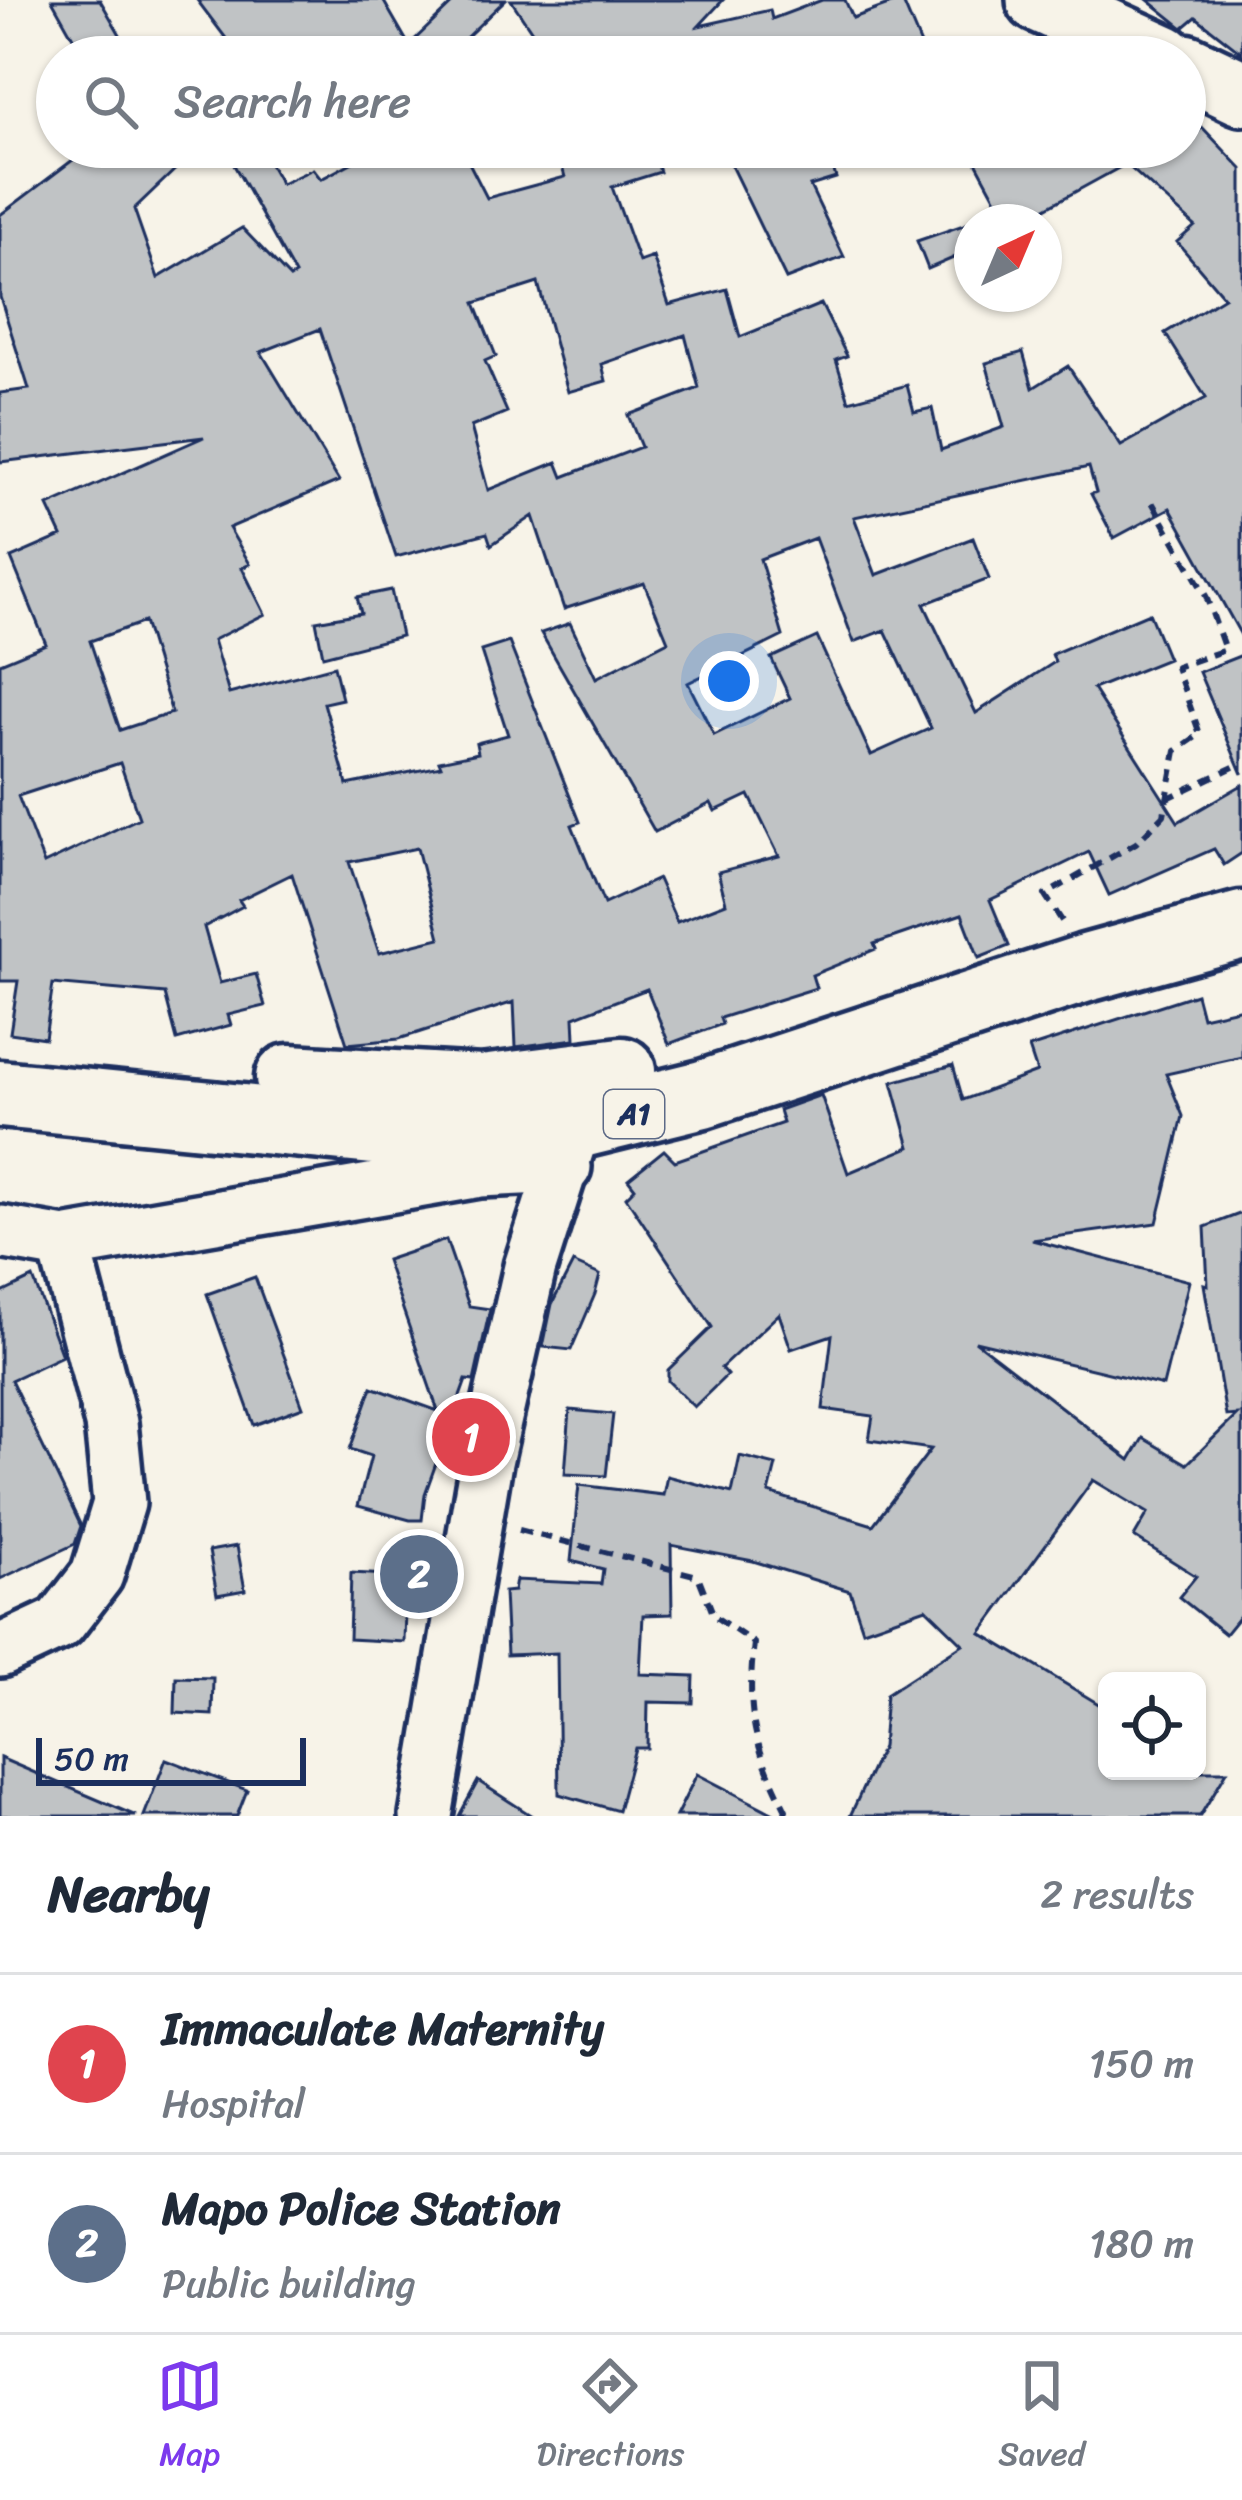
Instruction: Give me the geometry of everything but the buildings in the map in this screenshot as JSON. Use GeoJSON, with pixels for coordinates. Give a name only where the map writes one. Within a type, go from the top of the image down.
{"type":"FeatureCollection","features":[{"type":"Feature","properties":{"kind":"highway","name":"A1"},"geometry":{"type":"LineString","coordinates":[[0,1054],[422,1088],[577,1124],[741,1041],[1242,892]]}},
{"type":"Feature","properties":{"kind":"highway","name":"A1"},"geometry":{"type":"LineString","coordinates":[[0,1094],[403,1134],[509,1135],[703,1094],[1086,968],[1242,925]]}},
{"type":"Feature","properties":{"kind":"main road"},"geometry":{"type":"LineString","coordinates":[[1039,0],[1118,36]]}},
{"type":"Feature","properties":{"kind":"main road"},"geometry":{"type":"LineString","coordinates":[[1206,76],[1242,93]]}},
{"type":"Feature","properties":{"kind":"street"},"geometry":{"type":"LineString","coordinates":[[0,1232],[64,1244],[480,1171],[577,1124]]}},
{"type":"Feature","properties":{"kind":"street"},"geometry":{"type":"LineString","coordinates":[[426,1816],[487,1462],[530,1267],[577,1124]]}},
{"type":"Feature","properties":{"kind":"street"},"geometry":{"type":"LineString","coordinates":[[0,1651],[60,1623],[97,1575],[119,1503],[111,1423],[64,1244]]}},
{"type":"Feature","properties":{"kind":"path"},"geometry":{"type":"LineString","coordinates":[[1074,939],[1045,895],[1136,843],[1164,815],[1176,751],[1200,734],[1176,668],[1225,650],[1206,596],[1152,502]]}},
{"type":"Feature","properties":{"kind":"path"},"geometry":{"type":"LineString","coordinates":[[1166,800],[1242,763]]}},
{"type":"Feature","properties":{"kind":"path"},"geometry":{"type":"LineString","coordinates":[[480,1520],[698,1576],[714,1616],[754,1643],[748,1701],[757,1751],[786,1810],[783,1816]]}},
{"type":"Feature","properties":{"kind":"place","name":"Immaculate Maternity"},"geometry":{"type":"Point","coordinates":[471,1437]}},
{"type":"Feature","properties":{"kind":"place","name":"Mapo Police Station"},"geometry":{"type":"Point","coordinates":[419,1574]}}]}
